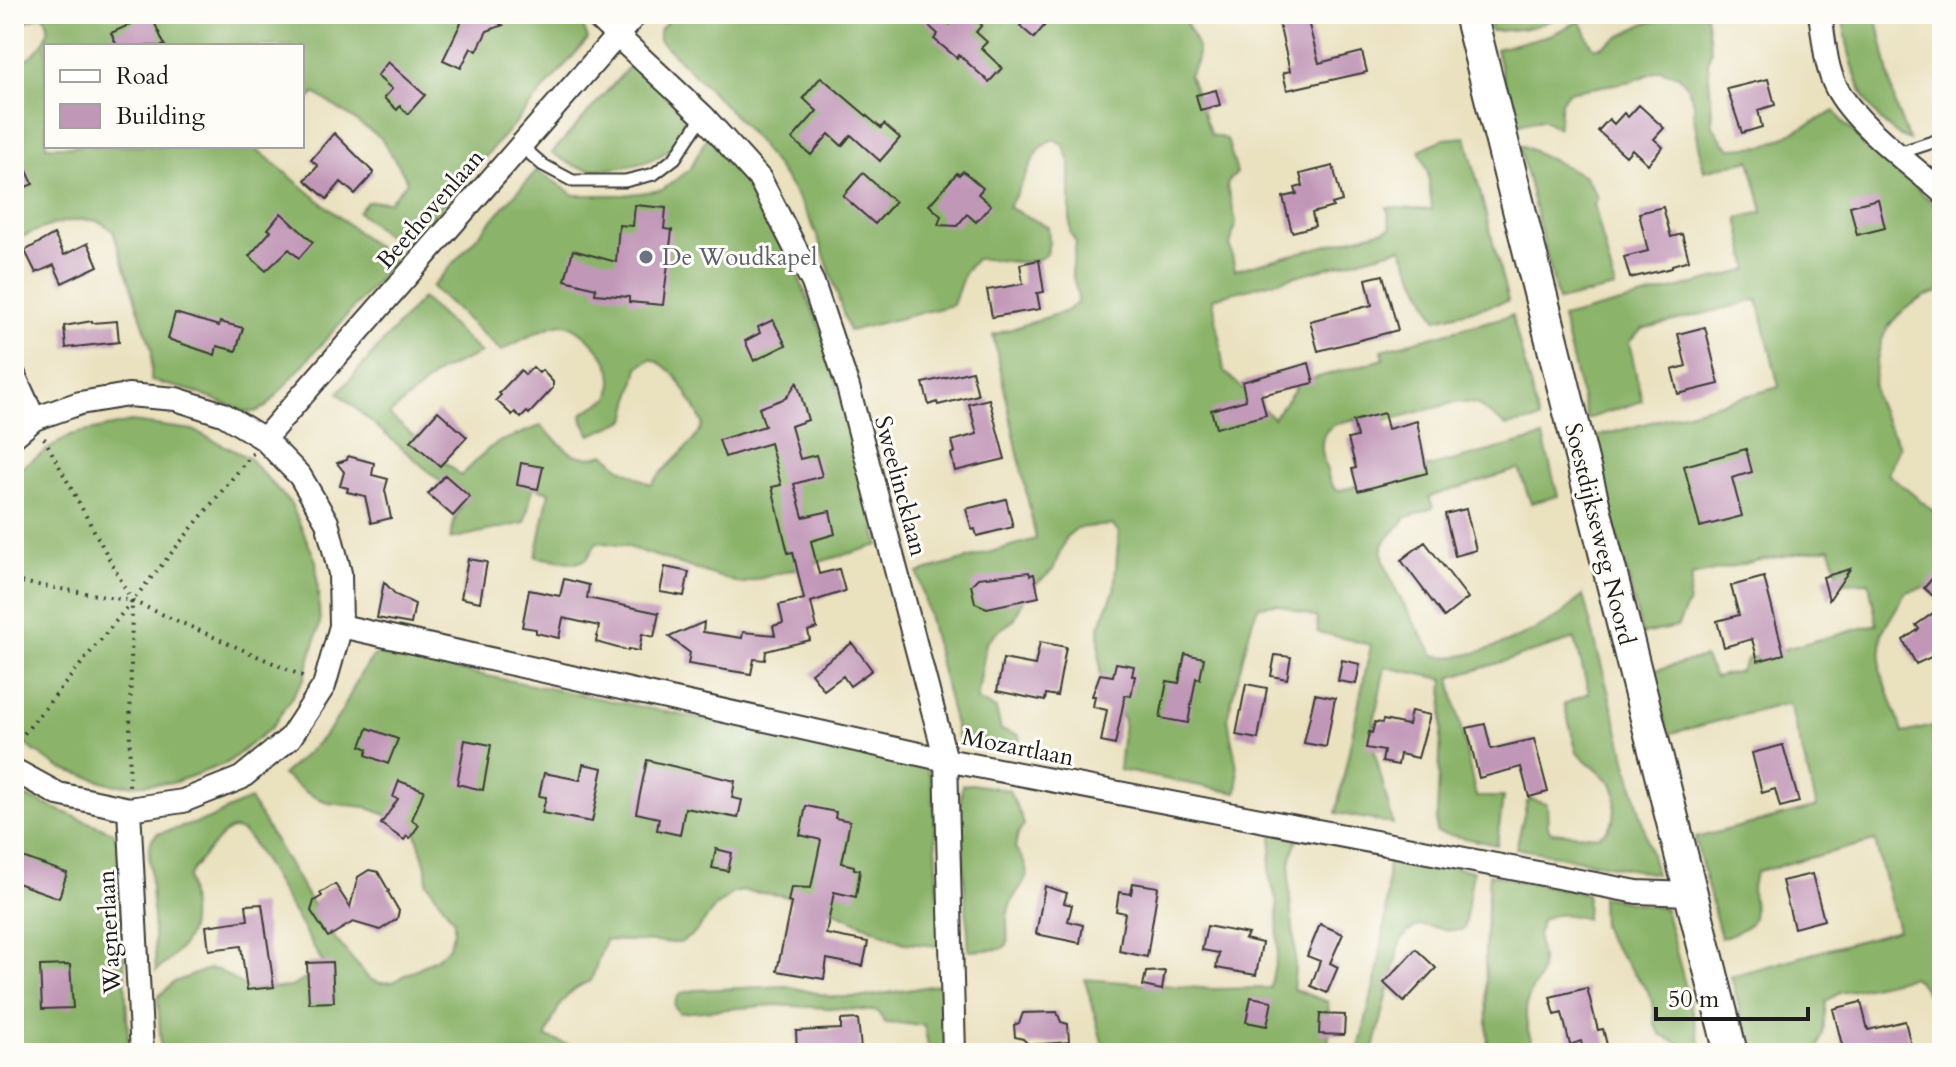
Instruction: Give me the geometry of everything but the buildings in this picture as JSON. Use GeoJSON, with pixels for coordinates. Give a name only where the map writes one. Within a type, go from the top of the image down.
{"type":"FeatureCollection","features":[{"type":"Feature","properties":{"kind":"main road","name":"Soestdijkseweg Noord"},"geometry":{"type":"LineString","coordinates":[[1470,14],[1731,1053]]}},
{"type":"Feature","properties":{"kind":"street","name":"Sweelincklaan"},"geometry":{"type":"LineString","coordinates":[[594,14],[703,116],[760,179],[813,283],[848,387],[946,760],[954,1053]]}},
{"type":"Feature","properties":{"kind":"street","name":"Beethovenlaan"},"geometry":{"type":"LineString","coordinates":[[264,439],[636,14]]}},
{"type":"Feature","properties":{"kind":"street"},"geometry":{"type":"LineString","coordinates":[[1820,14],[1836,87],[1858,117],[1942,192]]}},
{"type":"Feature","properties":{"kind":"street"},"geometry":{"type":"LineString","coordinates":[[14,375],[34,419]]}},
{"type":"Feature","properties":{"kind":"street"},"geometry":{"type":"LineString","coordinates":[[14,436],[34,419],[80,403],[128,395],[176,399],[223,414],[264,439],[300,476],[327,522],[340,573],[341,626],[324,686],[290,738],[241,778],[183,801],[129,809],[58,794],[14,770]]}},
{"type":"Feature","properties":{"kind":"street","name":"Mozartlaan"},"geometry":{"type":"LineString","coordinates":[[341,626],[946,760],[1637,892],[1689,894]]}},
{"type":"Feature","properties":{"kind":"street","name":"Wagnerlaan"},"geometry":{"type":"LineString","coordinates":[[129,809],[142,1053]]}},
{"type":"Feature","properties":{"kind":"lane"},"geometry":{"type":"LineString","coordinates":[[519,145],[543,165],[573,181],[625,181],[654,174],[675,158],[703,116]]}},
{"type":"Feature","properties":{"kind":"lane"},"geometry":{"type":"LineString","coordinates":[[1899,153],[1942,139]]}},
{"type":"Feature","properties":{"kind":"path"},"geometry":{"type":"LineString","coordinates":[[34,419],[132,601],[129,809]]}},
{"type":"Feature","properties":{"kind":"path"},"geometry":{"type":"LineString","coordinates":[[14,746],[264,439]]}},
{"type":"Feature","properties":{"kind":"path"},"geometry":{"type":"LineString","coordinates":[[14,581],[132,601],[324,686]]}},
{"type":"Feature","properties":{"kind":"green space"},"geometry":{"type":"Polygon","coordinates":[[[14,14],[572,14],[583,26],[588,39],[404,250],[358,212],[367,202],[390,201],[407,182],[405,176],[381,138],[315,93],[304,104],[304,44],[44,44],[44,148],[255,148],[394,262],[266,407],[255,412],[151,381],[152,350],[113,231],[107,226],[97,221],[76,220],[54,224],[14,240],[14,68],[41,45],[48,31],[43,15],[14,26],[14,14]]]}},
{"type":"Feature","properties":{"kind":"green space"},"geometry":{"type":"Polygon","coordinates":[[[674,14],[1196,14],[1186,23],[1198,49],[1197,61],[1189,75],[1211,135],[1227,139],[1237,173],[1227,187],[1236,221],[1230,246],[1235,270],[1391,228],[1387,207],[1432,210],[1428,173],[1419,150],[1444,139],[1466,137],[1508,301],[1436,319],[1401,248],[1213,298],[1224,371],[1273,418],[1298,385],[1311,379],[1384,359],[1382,350],[1512,315],[1539,420],[1506,426],[1476,404],[1457,402],[1373,424],[1367,418],[1343,422],[1334,425],[1324,436],[1322,444],[1327,471],[1337,491],[1543,437],[1558,496],[1531,503],[1519,469],[1429,497],[1433,508],[1405,518],[1385,542],[1383,557],[1402,601],[1434,655],[1463,655],[1516,639],[1559,616],[1583,595],[1656,874],[1516,848],[1527,802],[1531,799],[1547,804],[1551,832],[1598,836],[1607,830],[1614,819],[1616,794],[1612,783],[1577,753],[1564,704],[1589,693],[1575,639],[1450,678],[1476,797],[1503,797],[1497,845],[1436,832],[1444,679],[1385,667],[1372,732],[1393,824],[1336,813],[1371,645],[1318,632],[1317,618],[1277,604],[1259,606],[1253,619],[1228,714],[1237,793],[1119,770],[1124,720],[1100,676],[1099,627],[1114,591],[1119,532],[1112,525],[1077,528],[1066,537],[1053,570],[1027,592],[1014,620],[986,643],[977,700],[996,709],[1001,730],[1019,735],[1021,750],[958,738],[918,573],[1036,539],[993,335],[1066,311],[1077,303],[1072,273],[1076,242],[1070,233],[1070,162],[1063,144],[1053,139],[1038,152],[1008,207],[1048,227],[1047,254],[1022,262],[976,259],[965,271],[953,305],[849,331],[821,247],[795,194],[742,124],[659,40],[659,31],[674,14]]]}},
{"type":"Feature","properties":{"kind":"green space"},"geometry":{"type":"Polygon","coordinates":[[[1487,14],[1559,16],[1535,26],[1491,31],[1487,14]]]}},
{"type":"Feature","properties":{"kind":"green space"},"geometry":{"type":"Polygon","coordinates":[[[1678,14],[1706,14],[1711,49],[1708,64],[1713,126],[1724,143],[1731,148],[1766,146],[1835,111],[1845,125],[1942,211],[1942,292],[1926,296],[1911,305],[1887,329],[1879,352],[1874,389],[1879,408],[1900,446],[1888,474],[1942,518],[1942,583],[1906,592],[1882,632],[1880,669],[1903,733],[1942,724],[1942,1010],[1912,977],[1840,993],[1826,1001],[1823,1034],[1817,1053],[1751,1053],[1731,976],[1898,930],[1875,841],[1758,871],[1752,886],[1754,908],[1751,921],[1743,929],[1721,938],[1695,838],[1817,807],[1789,703],[1668,734],[1652,671],[1704,657],[1715,677],[1740,671],[1747,659],[1877,624],[1869,582],[1840,583],[1830,548],[1760,560],[1692,576],[1688,604],[1677,627],[1642,634],[1592,438],[1779,387],[1758,300],[1642,329],[1629,342],[1642,401],[1587,419],[1562,318],[1749,270],[1738,218],[1763,212],[1750,160],[1704,171],[1694,103],[1686,84],[1679,76],[1660,70],[1632,81],[1568,92],[1561,102],[1558,128],[1542,119],[1515,125],[1496,49],[1553,34],[1579,21],[1591,44],[1601,47],[1645,23],[1678,14]]]}},
{"type":"Feature","properties":{"kind":"green space"},"geometry":{"type":"Polygon","coordinates":[[[1842,14],[1876,14],[1896,108],[1909,140],[1892,130],[1868,103],[1854,69],[1842,14]]]}},
{"type":"Feature","properties":{"kind":"green space"},"geometry":{"type":"Polygon","coordinates":[[[634,61],[688,112],[671,147],[648,161],[609,169],[575,166],[552,153],[634,61]]]}},
{"type":"Feature","properties":{"kind":"green space"},"geometry":{"type":"Polygon","coordinates":[[[709,133],[749,177],[823,334],[879,545],[741,584],[625,546],[597,542],[587,559],[576,563],[536,557],[549,492],[533,487],[525,523],[450,539],[455,518],[464,502],[338,393],[422,298],[481,353],[440,371],[389,415],[461,476],[488,449],[541,426],[570,452],[585,457],[605,454],[619,467],[651,485],[695,438],[703,423],[682,385],[669,369],[651,359],[638,367],[626,420],[591,435],[582,414],[610,397],[612,378],[600,350],[587,337],[571,326],[558,325],[532,334],[501,351],[432,287],[537,170],[574,195],[624,195],[662,190],[690,169],[709,133]]]}},
{"type":"Feature","properties":{"kind":"green space"},"geometry":{"type":"Polygon","coordinates":[[[1519,144],[1585,176],[1598,198],[1594,204],[1615,288],[1558,301],[1519,144]]]}},
{"type":"Feature","properties":{"kind":"green space"},"geometry":{"type":"Polygon","coordinates":[[[131,422],[193,430],[249,458],[291,504],[316,561],[320,624],[304,679],[272,727],[227,763],[173,783],[115,785],[60,768],[14,737],[14,472],[70,435],[131,422]]]}},
{"type":"Feature","properties":{"kind":"green space"},"geometry":{"type":"Polygon","coordinates":[[[377,654],[926,764],[933,788],[941,946],[904,943],[820,905],[780,895],[743,891],[733,893],[715,907],[695,933],[680,943],[605,940],[591,981],[567,996],[557,1010],[546,1037],[591,1053],[161,1053],[158,997],[174,982],[209,969],[218,970],[251,990],[291,987],[326,968],[252,842],[234,829],[228,830],[219,839],[190,873],[190,930],[179,949],[156,971],[149,849],[152,839],[157,834],[207,820],[250,799],[327,929],[369,979],[380,983],[393,982],[437,958],[449,947],[454,920],[427,883],[426,867],[414,826],[366,807],[328,803],[282,775],[326,733],[343,709],[364,668],[377,654]]]}},
{"type":"Feature","properties":{"kind":"green space"},"geometry":{"type":"Polygon","coordinates":[[[962,785],[1009,790],[1024,825],[1015,848],[1023,860],[1026,876],[1011,902],[1007,916],[1007,945],[1001,949],[969,951],[960,808],[962,785]]]}},
{"type":"Feature","properties":{"kind":"green space"},"geometry":{"type":"Polygon","coordinates":[[[14,792],[113,832],[118,844],[129,1053],[14,1053],[14,973],[21,962],[14,939],[14,792]]]}},
{"type":"Feature","properties":{"kind":"green space"},"geometry":{"type":"Polygon","coordinates":[[[1273,831],[1299,836],[1293,851],[1289,882],[1295,948],[1293,989],[1328,1002],[1330,1029],[1327,1053],[1105,1053],[1085,979],[1213,989],[1270,988],[1278,951],[1277,903],[1269,874],[1273,831]]]}},
{"type":"Feature","properties":{"kind":"green space"},"geometry":{"type":"Polygon","coordinates":[[[1388,854],[1473,871],[1464,929],[1417,927],[1401,940],[1373,1053],[1358,1053],[1378,969],[1386,916],[1388,854]]]}},
{"type":"Feature","properties":{"kind":"green space"},"geometry":{"type":"Polygon","coordinates":[[[1489,874],[1587,894],[1586,919],[1564,914],[1542,919],[1538,933],[1541,970],[1530,994],[1526,1013],[1533,1044],[1529,1053],[1488,1053],[1485,951],[1489,874]]]}},
{"type":"Feature","properties":{"kind":"green space"},"geometry":{"type":"Polygon","coordinates":[[[1601,896],[1665,909],[1703,1053],[1662,1036],[1655,1025],[1654,1008],[1648,991],[1607,938],[1602,925],[1601,896]]]}},
{"type":"Feature","properties":{"kind":"green space"},"geometry":{"type":"Polygon","coordinates":[[[943,984],[947,1050],[932,1050],[928,1046],[924,1025],[885,1023],[877,1011],[776,1005],[679,1013],[674,1006],[681,994],[695,990],[787,986],[832,997],[864,997],[943,984]]]}},
{"type":"Feature","properties":{"kind":"place","name":"De Woudkapel"},"geometry":{"type":"Point","coordinates":[646,257]}}]}
